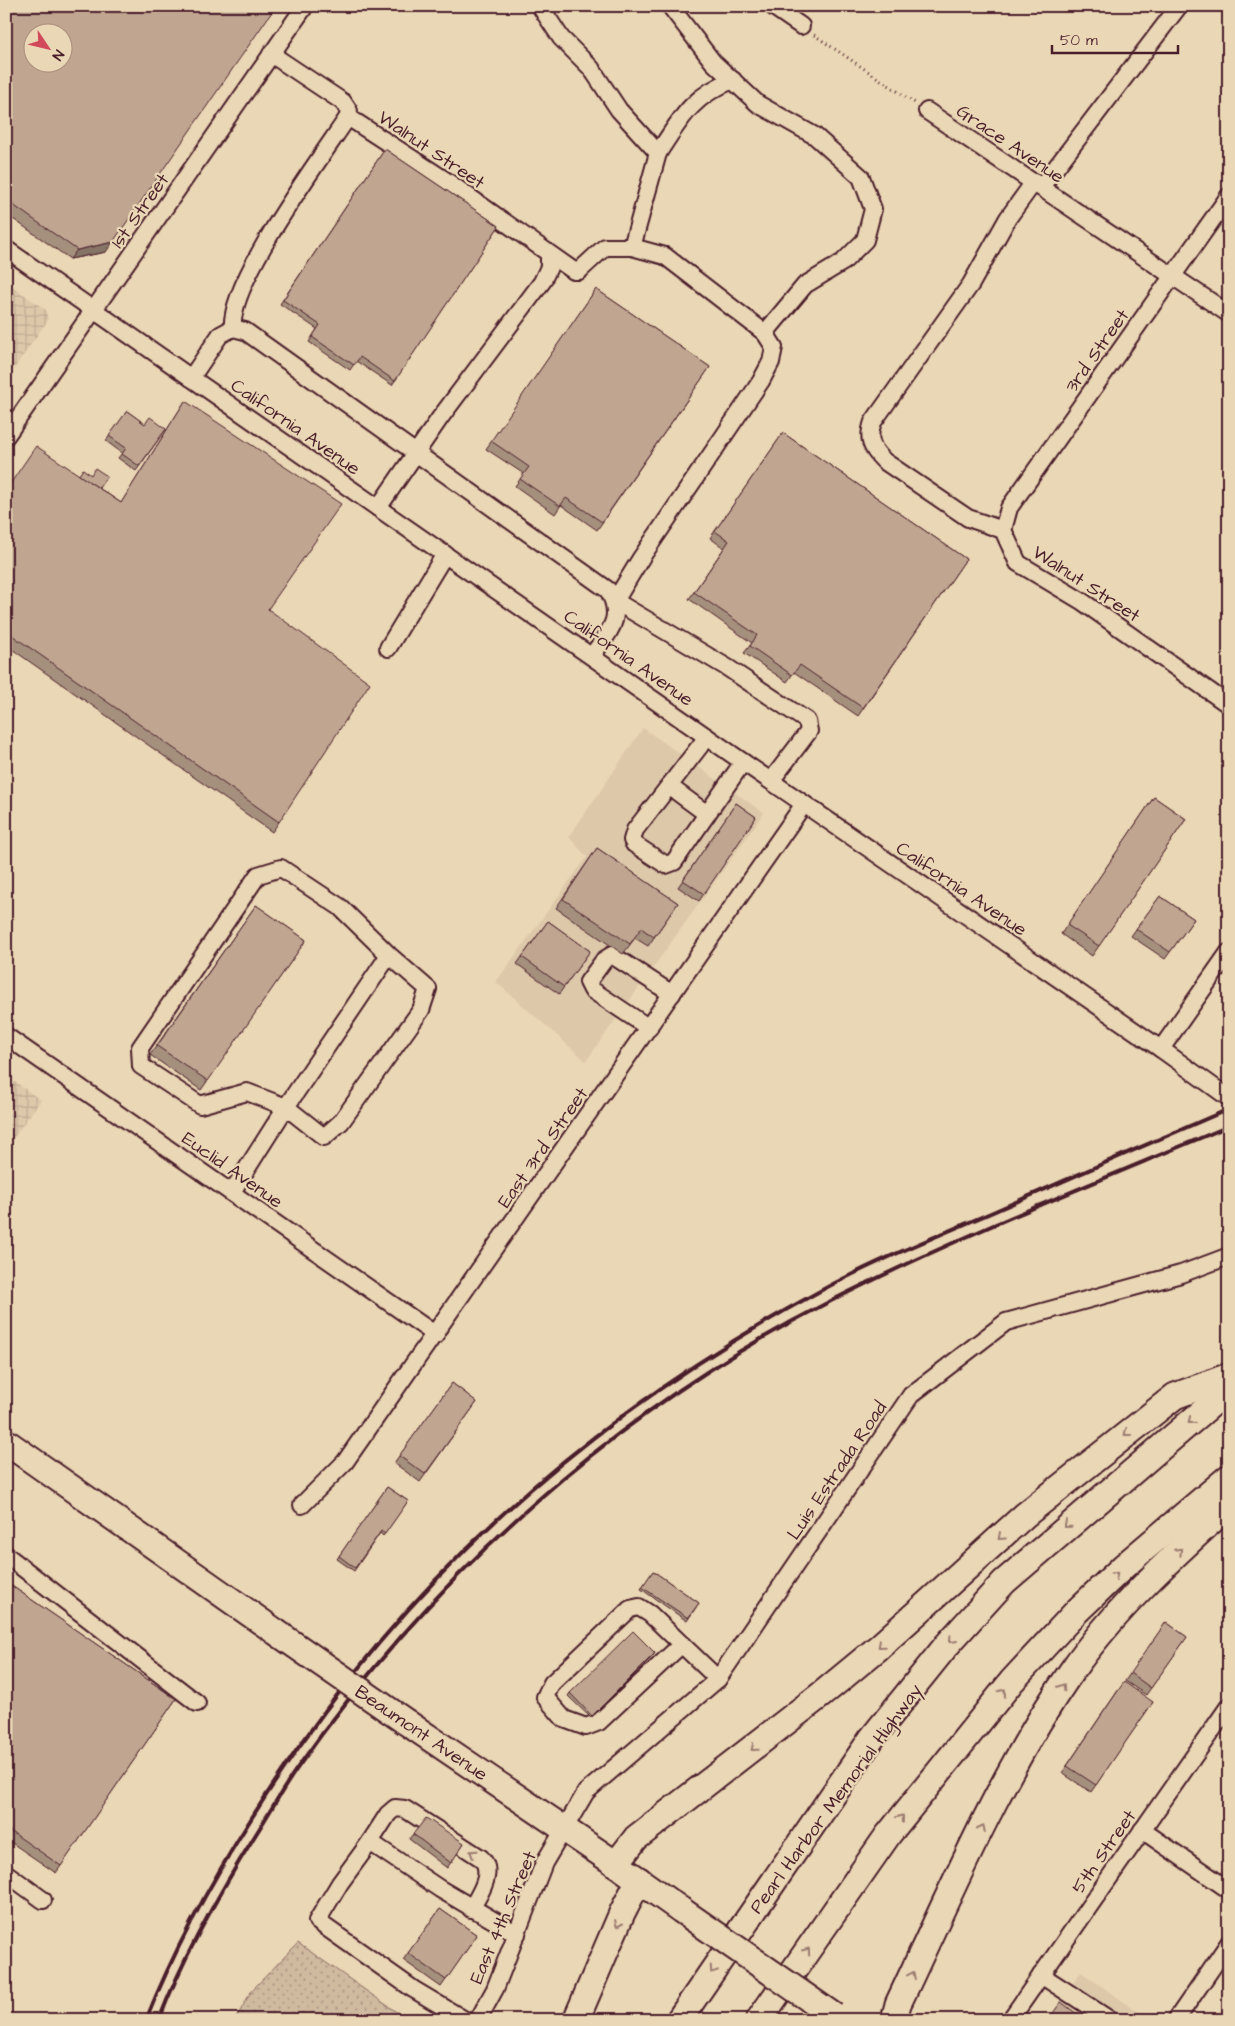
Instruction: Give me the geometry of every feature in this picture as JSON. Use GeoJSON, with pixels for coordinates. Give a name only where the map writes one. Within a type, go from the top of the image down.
{"type":"FeatureCollection","features":[{"type":"Feature","properties":{"kind":"highway"},"geometry":{"type":"LineString","coordinates":[[616,1864],[636,1838],[740,1760],[864,1659],[1067,1480],[1175,1396],[1229,1376]]}},
{"type":"Feature","properties":{"kind":"highway","name":"Pearl Harbor Memorial Highway"},"geometry":{"type":"LineString","coordinates":[[679,2020],[872,1738],[946,1646],[1004,1582],[1229,1389]]}},
{"type":"Feature","properties":{"kind":"highway","name":"Beaumont Avenue"},"geometry":{"type":"LineString","coordinates":[[6,1442],[276,1632],[616,1864],[836,2018]]}},
{"type":"Feature","properties":{"kind":"highway"},"geometry":{"type":"LineString","coordinates":[[760,2020],[888,1835],[1012,1681],[1077,1611],[1124,1566],[1229,1477]]}},
{"type":"Feature","properties":{"kind":"highway"},"geometry":{"type":"LineString","coordinates":[[894,2020],[898,2004],[1021,1749],[1072,1671],[1124,1608],[1187,1543],[1229,1505]]}},
{"type":"Feature","properties":{"kind":"highway"},"geometry":{"type":"LineString","coordinates":[[576,2020],[639,1880]]}},
{"type":"Feature","properties":{"kind":"street","name":"1st Street"},"geometry":{"type":"LineString","coordinates":[[6,436],[305,6]]}},
{"type":"Feature","properties":{"kind":"street"},"geometry":{"type":"LineString","coordinates":[[540,6],[561,38],[591,68],[620,110],[658,153]]}},
{"type":"Feature","properties":{"kind":"street"},"geometry":{"type":"LineString","coordinates":[[670,6],[713,62],[758,104],[814,136],[861,177],[873,209],[865,240],[843,262],[805,284],[765,333]]}},
{"type":"Feature","properties":{"kind":"street"},"geometry":{"type":"LineString","coordinates":[[772,6],[801,26]]}},
{"type":"Feature","properties":{"kind":"street"},"geometry":{"type":"LineString","coordinates":[[1003,530],[968,518],[884,461],[874,452],[869,433],[873,422],[971,284],[1008,218],[1037,185],[1179,6]]}},
{"type":"Feature","properties":{"kind":"street","name":"Walnut Street"},"geometry":{"type":"LineString","coordinates":[[272,54],[344,102],[348,111],[348,117],[448,182],[574,271],[579,271],[606,247],[632,247]]}},
{"type":"Feature","properties":{"kind":"street"},"geometry":{"type":"LineString","coordinates":[[615,601],[641,558],[761,381],[771,362],[774,347],[765,333],[665,256],[632,247],[658,153],[686,111],[711,89],[733,80]]}},
{"type":"Feature","properties":{"kind":"street","name":"Grace Avenue"},"geometry":{"type":"LineString","coordinates":[[927,111],[1174,275],[1229,314]]}},
{"type":"Feature","properties":{"kind":"street"},"geometry":{"type":"LineString","coordinates":[[233,328],[232,318],[239,293],[284,212],[348,117]]}},
{"type":"Feature","properties":{"kind":"street","name":"3rd Street"},"geometry":{"type":"LineString","coordinates":[[1003,530],[1009,508],[1229,196]]}},
{"type":"Feature","properties":{"kind":"street","name":"California Avenue"},"geometry":{"type":"LineString","coordinates":[[6,248],[1229,1098]]}},
{"type":"Feature","properties":{"kind":"street"},"geometry":{"type":"LineString","coordinates":[[378,508],[440,418],[542,282],[549,267],[549,255]]}},
{"type":"Feature","properties":{"kind":"street"},"geometry":{"type":"LineString","coordinates":[[191,378],[220,335],[233,328],[245,331],[608,590],[615,601],[617,612],[613,625],[592,656]]}},
{"type":"Feature","properties":{"kind":"street","name":"Walnut Street"},"geometry":{"type":"LineString","coordinates":[[1003,530],[1018,563],[1083,602],[1229,705]]}},
{"type":"Feature","properties":{"kind":"street"},"geometry":{"type":"LineString","coordinates":[[388,648],[445,554]]}},
{"type":"Feature","properties":{"kind":"street"},"geometry":{"type":"LineString","coordinates":[[615,601],[728,668],[806,721],[809,731],[771,781]]}},
{"type":"Feature","properties":{"kind":"street"},"geometry":{"type":"LineString","coordinates":[[707,736],[635,830],[632,840],[634,844],[666,865],[670,865],[743,762]]}},
{"type":"Feature","properties":{"kind":"street"},"geometry":{"type":"LineString","coordinates":[[669,786],[707,814]]}},
{"type":"Feature","properties":{"kind":"street","name":"East 3rd Street"},"geometry":{"type":"LineString","coordinates":[[302,1504],[345,1462],[436,1335],[804,804]]}},
{"type":"Feature","properties":{"kind":"street"},"geometry":{"type":"LineString","coordinates":[[281,868],[340,907],[389,955],[428,989],[422,1010],[342,1122],[324,1137],[286,1108],[247,1092],[200,1105],[141,1066],[140,1048],[258,875],[281,868]]}},
{"type":"Feature","properties":{"kind":"street"},"geometry":{"type":"LineString","coordinates":[[1161,1049],[1229,952]]}},
{"type":"Feature","properties":{"kind":"street"},"geometry":{"type":"LineString","coordinates":[[232,1192],[389,955]]}},
{"type":"Feature","properties":{"kind":"street"},"geometry":{"type":"LineString","coordinates":[[649,1028],[592,990],[588,982],[604,960],[612,955],[672,994]]}},
{"type":"Feature","properties":{"kind":"street","name":"Euclid Avenue"},"geometry":{"type":"LineString","coordinates":[[6,1036],[436,1335]]}},
{"type":"Feature","properties":{"kind":"street","name":"Luis Estrada Road"},"geometry":{"type":"LineString","coordinates":[[563,1829],[586,1792],[718,1679],[911,1395],[1006,1322],[1181,1274],[1229,1256]]}},
{"type":"Feature","properties":{"kind":"street"},"geometry":{"type":"LineString","coordinates":[[6,1555],[197,1703]]}},
{"type":"Feature","properties":{"kind":"street"},"geometry":{"type":"LineString","coordinates":[[682,1644],[599,1722],[592,1725],[586,1727],[564,1719],[545,1697],[552,1683],[630,1609],[640,1607],[682,1644],[718,1679]]}},
{"type":"Feature","properties":{"kind":"street","name":"5th Street"},"geometry":{"type":"LineString","coordinates":[[1010,2020],[1229,1706]]}},
{"type":"Feature","properties":{"kind":"street"},"geometry":{"type":"LineString","coordinates":[[466,2020],[413,1988],[317,1921],[340,1883],[388,1814],[395,1808],[405,1809],[486,1863],[487,1872],[482,1890],[471,1909]]}},
{"type":"Feature","properties":{"kind":"street","name":"East 4th Street"},"geometry":{"type":"LineString","coordinates":[[478,2020],[495,1989],[544,1863],[563,1829]]}},
{"type":"Feature","properties":{"kind":"street"},"geometry":{"type":"LineString","coordinates":[[1142,1830],[1229,1890]]}},
{"type":"Feature","properties":{"kind":"street"},"geometry":{"type":"LineString","coordinates":[[370,1842],[471,1909],[517,1934]]}},
{"type":"Feature","properties":{"kind":"street"},"geometry":{"type":"LineString","coordinates":[[6,1873],[43,1900]]}},
{"type":"Feature","properties":{"kind":"street"},"geometry":{"type":"LineString","coordinates":[[1176,2020],[1229,1943]]}},
{"type":"Feature","properties":{"kind":"street"},"geometry":{"type":"LineString","coordinates":[[1041,1975],[1110,2020]]}},
{"type":"Feature","properties":{"kind":"street"},"geometry":{"type":"LineString","coordinates":[[1070,1993],[1071,2013]]}},
{"type":"Feature","properties":{"kind":"path","name":"Grace Avenue"},"geometry":{"type":"LineString","coordinates":[[801,26],[927,111]]}},
{"type":"Feature","properties":{"kind":"shaded area"},"geometry":{"type":"Polygon","coordinates":[[[6,282],[46,310],[48,320],[6,380],[6,282]]]}},
{"type":"Feature","properties":{"kind":"shaded area"},"geometry":{"type":"Polygon","coordinates":[[[643,728],[764,813],[586,1061],[496,982],[587,857],[569,837],[643,728]]]}},
{"type":"Feature","properties":{"kind":"shaded area"},"geometry":{"type":"Polygon","coordinates":[[[6,1076],[41,1100],[6,1148],[6,1076]]]}},
{"type":"Feature","properties":{"kind":"shaded area"},"geometry":{"type":"Polygon","coordinates":[[[298,1943],[408,2020],[235,2020],[252,1990],[298,1943]]]}},
{"type":"Feature","properties":{"kind":"shaded area"},"geometry":{"type":"Polygon","coordinates":[[[1081,1972],[1150,2020],[1047,2020],[1081,1972]]]}},
{"type":"Feature","properties":{"kind":"building"},"geometry":{"type":"Polygon","coordinates":[[[6,6],[276,6],[113,242],[77,250],[6,200],[6,6]]]}},
{"type":"Feature","properties":{"kind":"building"},"geometry":{"type":"Polygon","coordinates":[[[385,149],[499,226],[395,381],[360,357],[354,365],[312,337],[320,325],[283,300],[385,149]]]}},
{"type":"Feature","properties":{"kind":"building"},"geometry":{"type":"Polygon","coordinates":[[[596,289],[710,367],[602,522],[566,498],[560,506],[520,479],[529,467],[491,441],[596,289]]]}},
{"type":"Feature","properties":{"kind":"building"},"geometry":{"type":"Polygon","coordinates":[[[185,401],[341,504],[268,609],[370,683],[279,822],[6,631],[6,490],[36,446],[121,503],[185,401]]]}},
{"type":"Feature","properties":{"kind":"building"},"geometry":{"type":"Polygon","coordinates":[[[127,411],[145,424],[150,417],[166,429],[139,466],[122,454],[126,448],[109,436],[127,411]]]}},
{"type":"Feature","properties":{"kind":"building"},"geometry":{"type":"Polygon","coordinates":[[[783,433],[966,559],[863,708],[800,665],[792,675],[750,646],[757,635],[694,592],[729,541],[715,531],[783,433]]]}},
{"type":"Feature","properties":{"kind":"building"},"geometry":{"type":"Polygon","coordinates":[[[95,468],[107,476],[99,488],[79,475],[83,469],[91,475],[95,468]]]}},
{"type":"Feature","properties":{"kind":"building"},"geometry":{"type":"Polygon","coordinates":[[[1154,797],[1186,819],[1099,946],[1067,925],[1154,797]]]}},
{"type":"Feature","properties":{"kind":"building"},"geometry":{"type":"Polygon","coordinates":[[[736,803],[756,817],[704,894],[683,880],[736,803]]]}},
{"type":"Feature","properties":{"kind":"building"},"geometry":{"type":"Polygon","coordinates":[[[597,848],[678,903],[654,937],[641,928],[630,944],[563,899],[597,848]]]}},
{"type":"Feature","properties":{"kind":"building"},"geometry":{"type":"Polygon","coordinates":[[[1160,896],[1194,919],[1170,952],[1136,929],[1160,896]]]}},
{"type":"Feature","properties":{"kind":"building"},"geometry":{"type":"Polygon","coordinates":[[[256,905],[306,940],[208,1081],[157,1046],[256,905]]]}},
{"type":"Feature","properties":{"kind":"building"},"geometry":{"type":"Polygon","coordinates":[[[548,921],[590,951],[564,987],[522,957],[548,921]]]}},
{"type":"Feature","properties":{"kind":"building"},"geometry":{"type":"Polygon","coordinates":[[[452,1383],[477,1402],[425,1474],[399,1456],[452,1383]]]}},
{"type":"Feature","properties":{"kind":"building"},"geometry":{"type":"Polygon","coordinates":[[[387,1487],[408,1501],[385,1534],[381,1531],[355,1568],[339,1556],[387,1487]]]}},
{"type":"Feature","properties":{"kind":"building"},"geometry":{"type":"Polygon","coordinates":[[[653,1571],[699,1603],[688,1618],[642,1587],[653,1571]]]}},
{"type":"Feature","properties":{"kind":"building"},"geometry":{"type":"Polygon","coordinates":[[[6,1582],[176,1699],[61,1866],[6,1828],[6,1582]]]}},
{"type":"Feature","properties":{"kind":"building"},"geometry":{"type":"Polygon","coordinates":[[[1166,1622],[1187,1637],[1151,1688],[1130,1673],[1166,1622]]]}},
{"type":"Feature","properties":{"kind":"building"},"geometry":{"type":"Polygon","coordinates":[[[633,1631],[655,1653],[592,1716],[570,1693],[633,1631]]]}},
{"type":"Feature","properties":{"kind":"building"},"geometry":{"type":"Polygon","coordinates":[[[1124,1682],[1153,1702],[1096,1785],[1067,1766],[1124,1682]]]}},
{"type":"Feature","properties":{"kind":"building"},"geometry":{"type":"Polygon","coordinates":[[[426,1818],[464,1843],[451,1863],[413,1834],[426,1818]]]}},
{"type":"Feature","properties":{"kind":"building"},"geometry":{"type":"Polygon","coordinates":[[[440,1909],[477,1935],[446,1980],[408,1953],[440,1909]]]}},
{"type":"Feature","properties":{"kind":"building"},"geometry":{"type":"Polygon","coordinates":[[[1061,2002],[1085,2020],[1048,2020],[1061,2002]]]}},
{"type":"Feature","properties":{"kind":"railway"},"geometry":{"type":"LineString","coordinates":[[146,2020],[181,1942],[222,1867],[251,1819],[307,1735],[367,1657],[431,1584],[500,1517],[573,1454],[650,1396],[733,1341],[820,1291],[905,1250],[1229,1109]]}},
{"type":"Feature","properties":{"kind":"railway"},"geometry":{"type":"LineString","coordinates":[[159,2020],[191,1948],[242,1856],[298,1767],[351,1696],[408,1629],[469,1564],[534,1504],[602,1447],[673,1394],[748,1347],[825,1304],[874,1279],[975,1233],[1229,1126]]}}]}
